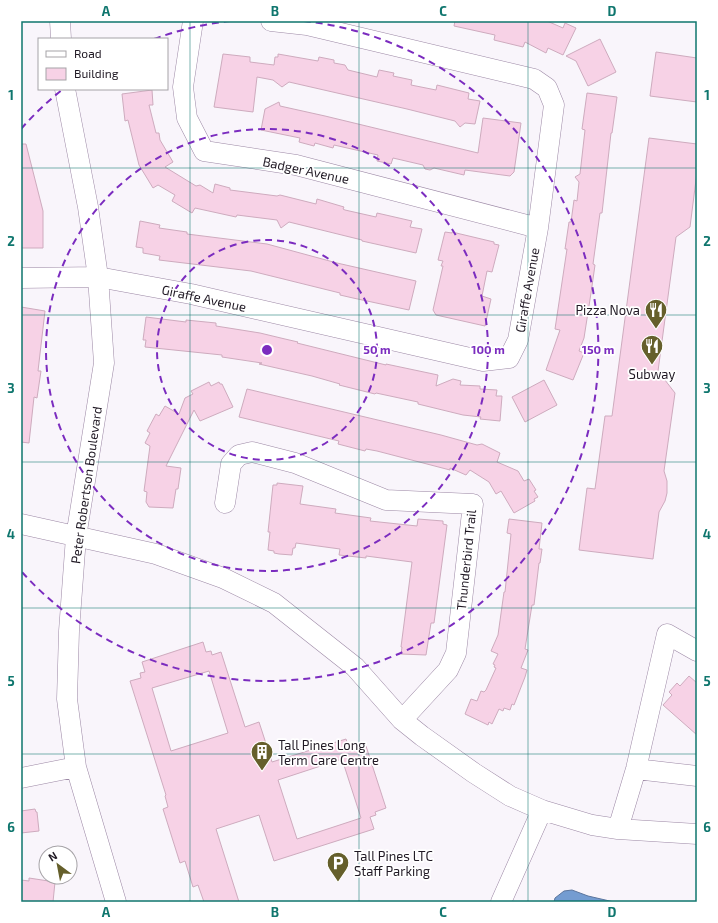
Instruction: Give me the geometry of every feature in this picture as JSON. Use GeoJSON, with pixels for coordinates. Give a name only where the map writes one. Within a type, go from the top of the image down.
{"type":"FeatureCollection","features":[{"type":"Feature","properties":{"kind":"street"},"geometry":{"type":"LineString","coordinates":[[60,21],[60,38]]}},
{"type":"Feature","properties":{"kind":"street","name":"Badger Avenue"},"geometry":{"type":"LineString","coordinates":[[193,21],[182,87],[187,118],[204,151],[296,165],[538,228]]}},
{"type":"Feature","properties":{"kind":"street","name":"Giraffe Avenue"},"geometry":{"type":"LineString","coordinates":[[98,277],[191,294],[483,361],[510,358],[518,340],[538,228],[554,105],[547,88],[534,79],[307,25],[270,21]]}},
{"type":"Feature","properties":{"kind":"street","name":"Peter Robertson Boulevard"},"geometry":{"type":"LineString","coordinates":[[65,90],[88,207],[98,277],[104,363],[76,537],[69,631],[67,699],[76,767],[116,902]]}},
{"type":"Feature","properties":{"kind":"street"},"geometry":{"type":"LineString","coordinates":[[21,278],[98,277]]}},
{"type":"Feature","properties":{"kind":"street","name":"Thunderbird Trail"},"geometry":{"type":"LineString","coordinates":[[225,503],[231,464],[238,455],[252,452],[295,463],[386,500],[473,504],[456,653],[448,670],[402,720]]}},
{"type":"Feature","properties":{"kind":"street"},"geometry":{"type":"LineString","coordinates":[[21,524],[156,554],[224,578],[274,603],[355,667],[402,720],[457,761],[510,796],[542,810],[592,825],[618,829],[697,834]]}},
{"type":"Feature","properties":{"kind":"street"},"geometry":{"type":"LineString","coordinates":[[618,829],[636,769],[667,634],[697,651]]}},
{"type":"Feature","properties":{"kind":"street"},"geometry":{"type":"LineString","coordinates":[[21,778],[76,767]]}},
{"type":"Feature","properties":{"kind":"street"},"geometry":{"type":"LineString","coordinates":[[636,769],[697,776]]}},
{"type":"Feature","properties":{"kind":"street"},"geometry":{"type":"LineString","coordinates":[[501,902],[542,810]]}},
{"type":"Feature","properties":{"kind":"water"},"geometry":{"type":"Polygon","coordinates":[[[572,890],[588,896],[614,902],[554,902],[555,898],[564,891],[572,890]]]}},
{"type":"Feature","properties":{"kind":"building"},"geometry":{"type":"Polygon","coordinates":[[[455,21],[547,21],[563,28],[565,23],[576,28],[563,55],[548,48],[546,53],[525,42],[523,47],[494,40],[495,35],[454,26],[455,21]]]}},
{"type":"Feature","properties":{"kind":"building"},"geometry":{"type":"Polygon","coordinates":[[[600,39],[616,72],[588,86],[576,61],[566,56],[600,39]]]}},
{"type":"Feature","properties":{"kind":"building"},"geometry":{"type":"Polygon","coordinates":[[[656,52],[697,58],[697,102],[650,96],[656,52]]]}},
{"type":"Feature","properties":{"kind":"building"},"geometry":{"type":"Polygon","coordinates":[[[223,54],[250,57],[250,62],[274,65],[275,57],[278,57],[278,54],[318,61],[319,57],[334,60],[334,63],[345,65],[348,70],[377,77],[379,70],[394,73],[393,76],[412,80],[411,85],[436,90],[437,85],[469,93],[468,99],[480,101],[475,124],[465,123],[460,127],[455,121],[407,109],[289,82],[282,87],[273,80],[257,77],[253,112],[214,107],[223,54]]]}},
{"type":"Feature","properties":{"kind":"building"},"geometry":{"type":"Polygon","coordinates":[[[152,90],[153,105],[149,105],[156,133],[159,133],[160,140],[173,162],[165,167],[196,186],[200,185],[213,193],[215,184],[230,188],[230,190],[277,196],[280,195],[316,204],[317,199],[344,207],[343,209],[345,210],[376,217],[377,213],[412,221],[410,227],[422,229],[416,253],[289,222],[281,228],[277,220],[237,215],[236,217],[195,208],[192,213],[172,201],[175,195],[158,185],[153,188],[139,165],[128,120],[125,121],[122,94],[152,90]]]}},
{"type":"Feature","properties":{"kind":"building"},"geometry":{"type":"Polygon","coordinates":[[[587,93],[617,97],[611,133],[602,213],[600,213],[593,264],[595,265],[591,293],[584,338],[579,351],[584,353],[573,380],[546,370],[560,330],[555,329],[567,249],[565,249],[569,222],[571,222],[574,200],[577,201],[579,182],[575,177],[580,174],[585,130],[582,129],[587,93]]]}},
{"type":"Feature","properties":{"kind":"building"},"geometry":{"type":"Polygon","coordinates":[[[279,102],[280,106],[478,153],[483,118],[521,123],[514,172],[510,176],[465,170],[464,175],[434,168],[430,170],[425,169],[423,165],[393,158],[391,164],[377,161],[378,155],[334,145],[333,148],[315,143],[314,146],[299,142],[300,138],[261,130],[265,109],[279,102]]]}},
{"type":"Feature","properties":{"kind":"building"},"geometry":{"type":"Polygon","coordinates":[[[649,138],[697,144],[697,172],[690,227],[676,237],[658,371],[675,393],[664,471],[667,481],[667,493],[665,501],[659,512],[653,559],[579,550],[587,488],[595,489],[605,416],[612,416],[649,138]]]}},
{"type":"Feature","properties":{"kind":"building"},"geometry":{"type":"Polygon","coordinates":[[[21,144],[26,144],[43,211],[43,248],[21,248],[21,144]]]}},
{"type":"Feature","properties":{"kind":"building"},"geometry":{"type":"Polygon","coordinates":[[[140,221],[160,225],[159,228],[187,232],[187,234],[267,244],[337,263],[416,281],[409,310],[340,295],[340,293],[251,271],[159,260],[160,256],[143,253],[143,248],[136,247],[140,221]]]}},
{"type":"Feature","properties":{"kind":"building"},"geometry":{"type":"Polygon","coordinates":[[[445,232],[452,232],[494,242],[494,244],[499,245],[492,272],[487,271],[482,296],[491,299],[485,326],[436,315],[433,310],[443,266],[441,266],[443,261],[438,260],[445,232]]]}},
{"type":"Feature","properties":{"kind":"building"},"geometry":{"type":"Polygon","coordinates":[[[21,307],[45,311],[38,371],[41,371],[37,398],[34,397],[29,443],[21,442],[21,307]]]}},
{"type":"Feature","properties":{"kind":"building"},"geometry":{"type":"Polygon","coordinates":[[[146,317],[186,322],[186,320],[216,323],[216,326],[260,333],[386,365],[438,375],[436,386],[453,379],[461,381],[460,385],[480,386],[480,389],[497,390],[496,396],[502,396],[500,421],[480,419],[481,417],[463,415],[418,404],[418,402],[375,394],[339,385],[340,384],[312,376],[259,364],[262,363],[222,357],[222,355],[145,347],[146,340],[143,340],[146,317]]]}},
{"type":"Feature","properties":{"kind":"building"},"geometry":{"type":"Polygon","coordinates":[[[544,380],[557,405],[525,422],[512,397],[544,380]]]}},
{"type":"Feature","properties":{"kind":"building"},"geometry":{"type":"Polygon","coordinates":[[[209,382],[211,386],[219,382],[222,384],[233,407],[200,421],[194,410],[166,466],[181,468],[173,508],[149,507],[146,502],[147,492],[144,491],[150,446],[145,443],[150,433],[147,431],[156,414],[159,416],[165,406],[179,414],[185,398],[193,394],[191,391],[209,382]]]}},
{"type":"Feature","properties":{"kind":"building"},"geometry":{"type":"Polygon","coordinates":[[[247,389],[477,445],[482,444],[500,453],[497,462],[518,471],[524,481],[529,479],[536,490],[534,491],[538,497],[534,499],[535,501],[514,513],[501,491],[496,494],[489,482],[470,470],[466,475],[450,468],[450,470],[377,451],[366,449],[365,451],[338,444],[339,441],[239,417],[247,389]]]}},
{"type":"Feature","properties":{"kind":"building"},"geometry":{"type":"Polygon","coordinates":[[[277,483],[303,486],[300,504],[336,509],[335,513],[371,518],[370,521],[417,526],[418,519],[443,521],[443,524],[447,525],[434,623],[431,623],[426,655],[401,654],[412,562],[366,556],[366,558],[339,555],[340,549],[296,543],[295,548],[293,548],[292,555],[274,553],[274,551],[268,550],[270,532],[268,532],[273,485],[277,485],[277,483]]]}},
{"type":"Feature","properties":{"kind":"building"},"geometry":{"type":"Polygon","coordinates":[[[509,519],[542,523],[539,549],[542,549],[534,605],[532,605],[525,649],[528,650],[521,668],[527,670],[525,677],[514,705],[512,704],[510,710],[504,708],[503,711],[499,709],[492,724],[489,722],[488,725],[465,714],[471,699],[477,701],[481,691],[484,692],[486,690],[496,668],[493,664],[498,654],[491,651],[498,635],[505,592],[511,534],[507,533],[509,519]]]}},
{"type":"Feature","properties":{"kind":"building","name":"Tall Pines Long Term Care Centre"},"geometry":{"type":"Polygon","coordinates":[[[203,642],[206,652],[211,651],[212,655],[221,652],[245,727],[259,722],[272,762],[346,739],[349,748],[354,746],[355,750],[366,746],[386,808],[375,812],[376,815],[370,817],[374,829],[274,861],[259,815],[216,829],[239,902],[204,902],[198,885],[193,887],[185,861],[180,863],[163,809],[168,807],[166,795],[130,681],[141,678],[140,673],[145,672],[142,662],[203,642]],[[209,671],[152,688],[171,751],[228,733],[209,671]],[[342,759],[278,780],[297,839],[361,818],[342,759]]]}},
{"type":"Feature","properties":{"kind":"building"},"geometry":{"type":"Polygon","coordinates":[[[689,676],[697,683],[697,735],[663,705],[672,695],[669,692],[677,683],[680,686],[689,676]]]}},
{"type":"Feature","properties":{"kind":"building"},"geometry":{"type":"Polygon","coordinates":[[[35,809],[37,812],[39,831],[21,833],[21,811],[35,809]]]}},
{"type":"Feature","properties":{"kind":"building"},"geometry":{"type":"Polygon","coordinates":[[[29,878],[38,879],[38,885],[55,885],[53,902],[21,902],[21,880],[29,881],[29,878]]]}},
{"type":"Feature","properties":{"kind":"place","name":"Pizza Nova"},"geometry":{"type":"Point","coordinates":[656,330]}},
{"type":"Feature","properties":{"kind":"place","name":"Subway"},"geometry":{"type":"Point","coordinates":[652,366]}},
{"type":"Feature","properties":{"kind":"place","name":"Tall Pines Long Term Care Centre"},"geometry":{"type":"Point","coordinates":[262,772]}},
{"type":"Feature","properties":{"kind":"place","name":"Tall Pines LTC Staff Parking"},"geometry":{"type":"Point","coordinates":[338,882]}}]}
